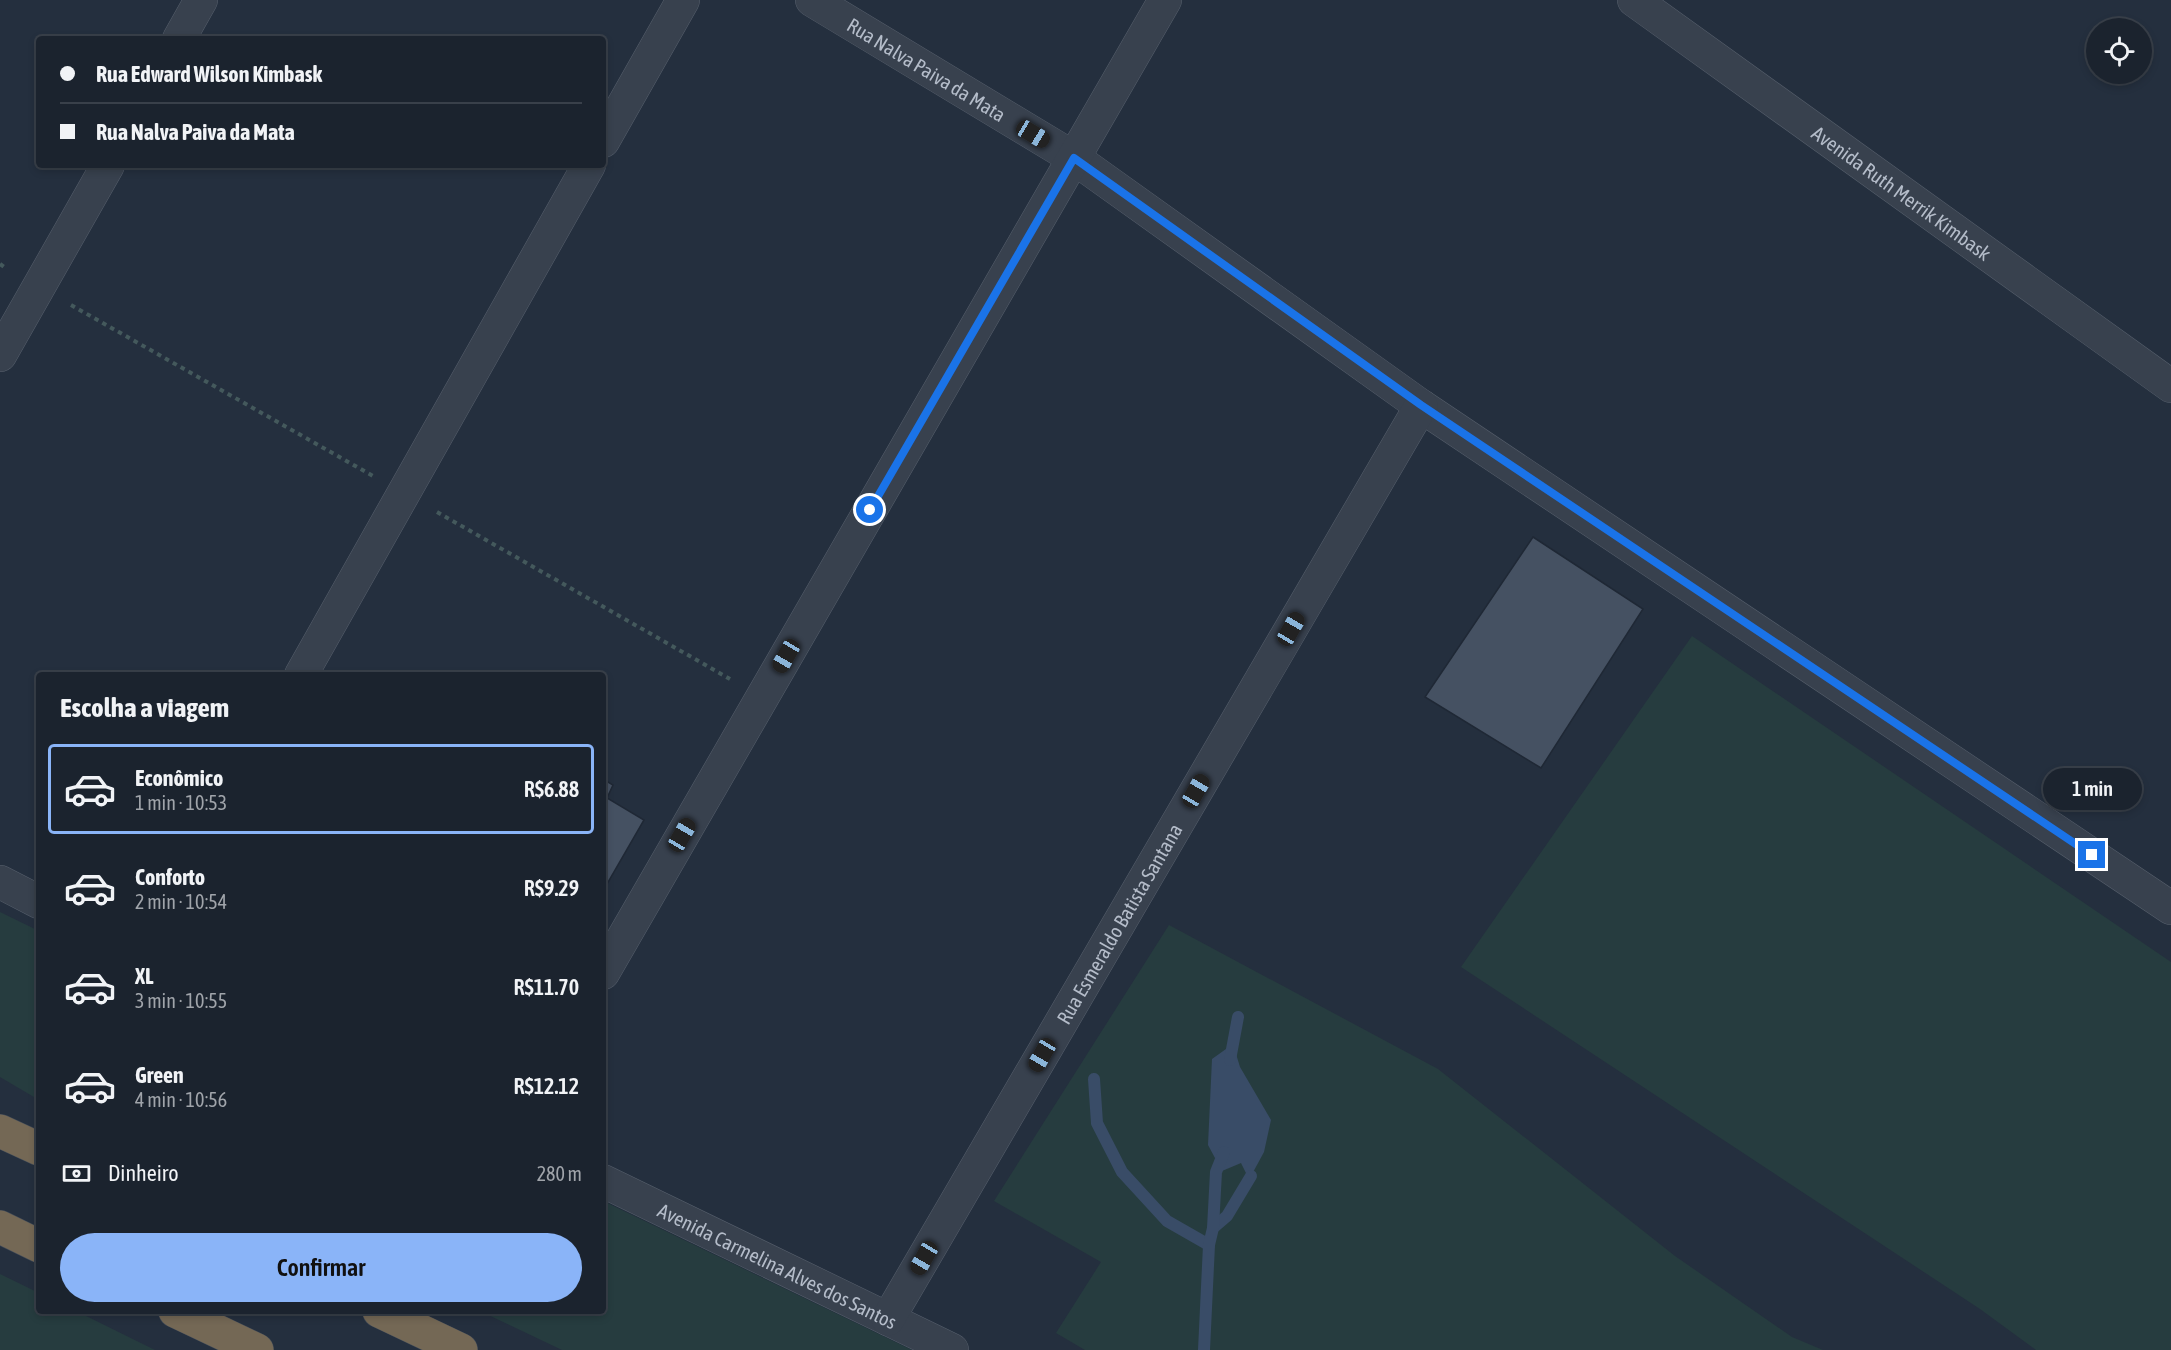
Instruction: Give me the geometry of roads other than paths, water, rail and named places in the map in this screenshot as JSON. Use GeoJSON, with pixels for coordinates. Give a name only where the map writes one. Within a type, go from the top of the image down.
{"type":"FeatureCollection","features":[{"type":"Feature","properties":{"kind":"highway"},"geometry":{"type":"LineString","coordinates":[[0,1131],[36,1148]]}},
{"type":"Feature","properties":{"kind":"highway"},"geometry":{"type":"LineString","coordinates":[[0,1227],[36,1245]]}},
{"type":"Feature","properties":{"kind":"highway"},"geometry":{"type":"LineString","coordinates":[[181,1314],[257,1350]]}},
{"type":"Feature","properties":{"kind":"highway"},"geometry":{"type":"LineString","coordinates":[[385,1314],[461,1350]]}},
{"type":"Feature","properties":{"kind":"street"},"geometry":{"type":"LineString","coordinates":[[181,36],[201,0]]}},
{"type":"Feature","properties":{"kind":"street"},"geometry":{"type":"LineString","coordinates":[[606,136],[683,0]]}},
{"type":"Feature","properties":{"kind":"street","name":"Rua Nalva Paiva da Mata"},"geometry":{"type":"LineString","coordinates":[[812,0],[1074,158],[1421,405],[2171,908]]}},
{"type":"Feature","properties":{"kind":"street"},"geometry":{"type":"LineString","coordinates":[[606,968],[1165,0]]}},
{"type":"Feature","properties":{"kind":"street","name":"Avenida Ruth Merrik Kimbask"},"geometry":{"type":"LineString","coordinates":[[1634,0],[2171,386]]}},
{"type":"Feature","properties":{"kind":"street"},"geometry":{"type":"LineString","coordinates":[[0,355],[106,168]]}},
{"type":"Feature","properties":{"kind":"street"},"geometry":{"type":"LineString","coordinates":[[303,672],[588,168]]}},
{"type":"Feature","properties":{"kind":"street","name":"Rua Esmeraldo Batista Santana"},"geometry":{"type":"LineString","coordinates":[[888,1318],[1421,405]]}},
{"type":"Feature","properties":{"kind":"street"},"geometry":{"type":"LineString","coordinates":[[0,882],[36,900]]}},
{"type":"Feature","properties":{"kind":"street"},"geometry":{"type":"LineString","coordinates":[[0,1119],[36,1140]]}},
{"type":"Feature","properties":{"kind":"street","name":"Avenida Carmelina Alves dos Santos"},"geometry":{"type":"LineString","coordinates":[[606,1182],[952,1350]]}},
{"type":"Feature","properties":{"kind":"street"},"geometry":{"type":"LineString","coordinates":[[0,1243],[36,1250]]}},
{"type":"Feature","properties":{"kind":"water"},"geometry":{"type":"Polygon","coordinates":[[[1233,1044],[1240,1067],[1271,1120],[1264,1152],[1251,1176],[1247,1175],[1241,1163],[1222,1171],[1208,1145],[1212,1059],[1233,1044]]]}},
{"type":"Feature","properties":{"kind":"waterway"},"geometry":{"type":"LineString","coordinates":[[1230,1060],[1238,1017]]}},
{"type":"Feature","properties":{"kind":"waterway"},"geometry":{"type":"LineString","coordinates":[[1094,1079],[1097,1123],[1122,1172],[1167,1221],[1209,1245]]}},
{"type":"Feature","properties":{"kind":"waterway"},"geometry":{"type":"LineString","coordinates":[[1204,1350],[1209,1245],[1213,1228],[1216,1172],[1224,1152]]}},
{"type":"Feature","properties":{"kind":"waterway"},"geometry":{"type":"LineString","coordinates":[[1213,1228],[1227,1216],[1251,1176]]}}]}
